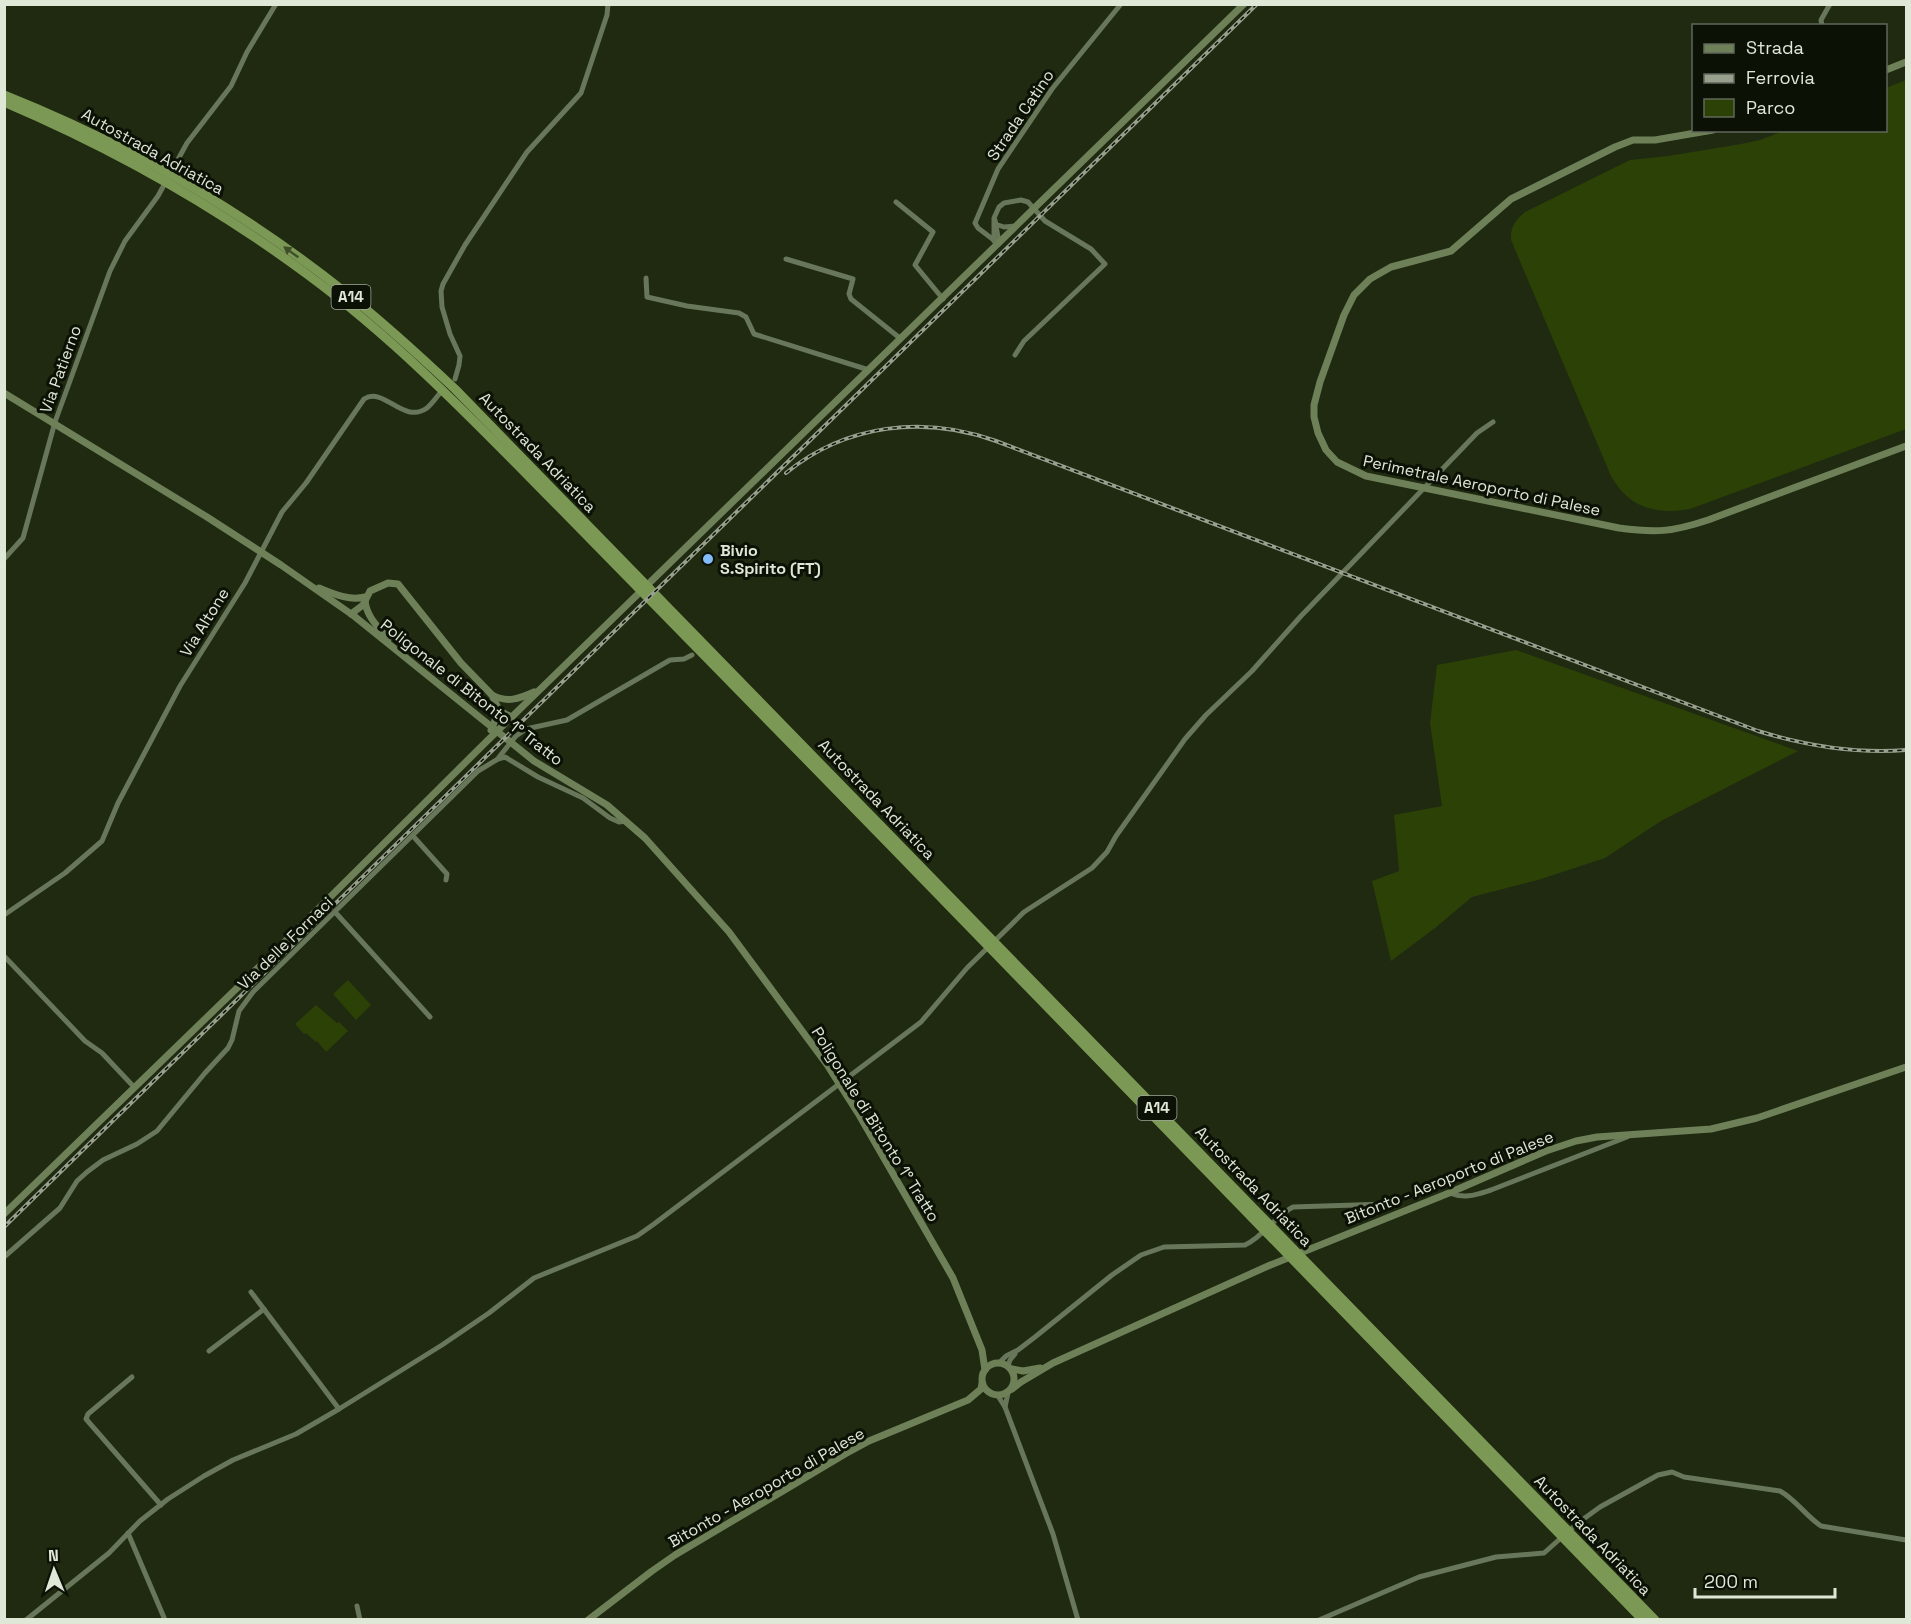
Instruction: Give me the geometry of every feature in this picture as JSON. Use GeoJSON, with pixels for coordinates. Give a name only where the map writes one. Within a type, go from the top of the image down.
{"type":"FeatureCollection","features":[{"type":"Feature","properties":{"kind":"highway","name":"Autostrada Adriatica"},"geometry":{"type":"LineString","coordinates":[[4,94],[91,132],[183,182],[250,224],[314,268],[375,317],[455,389],[656,600],[1643,1620]]}},
{"type":"Feature","properties":{"kind":"highway","name":"Autostrada Adriatica"},"geometry":{"type":"LineString","coordinates":[[4,102],[51,122],[138,166],[223,216],[310,277],[394,345],[434,381],[637,580]]}},
{"type":"Feature","properties":{"kind":"highway","name":"Autostrada Adriatica"},"geometry":{"type":"LineString","coordinates":[[656,600],[1654,1620]]}},
{"type":"Feature","properties":{"kind":"main road"},"geometry":{"type":"LineString","coordinates":[[4,1214],[300,927],[541,688],[943,299],[997,243],[1245,4]]}},
{"type":"Feature","properties":{"kind":"main road"},"geometry":{"type":"LineString","coordinates":[[1887,70],[1906,62]]}},
{"type":"Feature","properties":{"kind":"main road","name":"Perimetrale Aeroporto di Palese"},"geometry":{"type":"LineString","coordinates":[[1701,132],[1655,140],[1633,140],[1615,147],[1512,199],[1451,251],[1391,267],[1370,279],[1354,295],[1344,315],[1314,405],[1318,433],[1326,450],[1337,462],[1366,476],[1619,528],[1658,532],[1680,530],[1906,446]]}},
{"type":"Feature","properties":{"kind":"main road","name":"Poligonale di Bitonto 1° Tratto"},"geometry":{"type":"LineString","coordinates":[[4,393],[55,422],[305,582],[351,614],[534,761],[607,805],[645,838],[729,932],[808,1037],[839,1084],[953,1278],[982,1350]]}},
{"type":"Feature","properties":{"kind":"main road"},"geometry":{"type":"LineString","coordinates":[[305,582],[356,600],[365,597]]}},
{"type":"Feature","properties":{"kind":"main road"},"geometry":{"type":"LineString","coordinates":[[351,614],[355,605],[370,591],[388,583],[398,584],[461,663],[492,695],[498,708],[512,717]]}},
{"type":"Feature","properties":{"kind":"main road"},"geometry":{"type":"LineString","coordinates":[[365,597],[366,607],[372,621],[399,652]]}},
{"type":"Feature","properties":{"kind":"main road"},"geometry":{"type":"LineString","coordinates":[[492,695],[507,701],[522,698],[541,688]]}},
{"type":"Feature","properties":{"kind":"main road"},"geometry":{"type":"LineString","coordinates":[[500,699],[512,717]]}},
{"type":"Feature","properties":{"kind":"main road"},"geometry":{"type":"LineString","coordinates":[[487,741],[498,708]]}},
{"type":"Feature","properties":{"kind":"main road","name":"Bitonto - Aeroporto di Palese"},"geometry":{"type":"LineString","coordinates":[[1053,1363],[1268,1266],[1546,1151],[1597,1137],[1710,1129],[1757,1118],[1906,1067]]}},
{"type":"Feature","properties":{"kind":"main road"},"geometry":{"type":"LineString","coordinates":[[982,1350],[997,1363],[1023,1371],[1053,1363]]}},
{"type":"Feature","properties":{"kind":"main road"},"geometry":{"type":"LineString","coordinates":[[982,1350],[985,1370]]}},
{"type":"Feature","properties":{"kind":"main road"},"geometry":{"type":"LineString","coordinates":[[968,1400],[981,1389],[985,1370],[997,1363]]}},
{"type":"Feature","properties":{"kind":"main road"},"geometry":{"type":"LineString","coordinates":[[982,1383],[987,1391],[996,1396],[1010,1391],[1020,1382],[1053,1363]]}},
{"type":"Feature","properties":{"kind":"main road"},"geometry":{"type":"LineString","coordinates":[[1010,1368],[1015,1379],[1010,1391]]}},
{"type":"Feature","properties":{"kind":"main road","name":"Bitonto - Aeroporto di Palese"},"geometry":{"type":"LineString","coordinates":[[588,1620],[675,1555],[845,1454],[968,1400],[996,1396]]}},
{"type":"Feature","properties":{"kind":"street","name":"Via Patierno"},"geometry":{"type":"LineString","coordinates":[[4,559],[23,538],[55,422],[110,271],[125,242],[158,196],[187,143],[231,86],[247,52],[276,4]]}},
{"type":"Feature","properties":{"kind":"street"},"geometry":{"type":"LineString","coordinates":[[455,379],[460,356],[450,334],[442,307],[443,284],[465,245],[527,152],[581,93],[607,15],[608,4]]}},
{"type":"Feature","properties":{"kind":"street","name":"Strada Catino"},"geometry":{"type":"LineString","coordinates":[[985,234],[975,223],[998,169],[1052,89],[1121,4]]}},
{"type":"Feature","properties":{"kind":"street"},"geometry":{"type":"LineString","coordinates":[[1822,24],[1821,20],[1830,4]]}},
{"type":"Feature","properties":{"kind":"street"},"geometry":{"type":"LineString","coordinates":[[997,243],[994,218],[999,207],[1004,203],[1021,200],[1028,202],[1045,221],[1091,249],[1105,264],[1024,340],[1015,355]]}},
{"type":"Feature","properties":{"kind":"street"},"geometry":{"type":"LineString","coordinates":[[896,202],[933,232],[915,265],[943,299]]}},
{"type":"Feature","properties":{"kind":"street"},"geometry":{"type":"LineString","coordinates":[[997,243],[985,234],[996,226],[1017,226]]}},
{"type":"Feature","properties":{"kind":"street"},"geometry":{"type":"LineString","coordinates":[[786,259],[853,279],[849,294],[851,299],[901,339]]}},
{"type":"Feature","properties":{"kind":"street"},"geometry":{"type":"LineString","coordinates":[[646,278],[647,297],[687,306],[739,313],[746,317],[754,334],[870,370]]}},
{"type":"Feature","properties":{"kind":"street","name":"Via Altone"},"geometry":{"type":"LineString","coordinates":[[4,915],[65,873],[102,841],[118,803],[180,686],[244,583],[282,512],[312,475],[364,399],[369,395],[375,396],[409,412],[414,412],[427,407],[440,393]]}},
{"type":"Feature","properties":{"kind":"street"},"geometry":{"type":"LineString","coordinates":[[26,1620],[109,1553],[140,1521],[204,1476],[233,1460],[296,1434],[339,1409],[442,1345],[489,1313],[534,1278],[637,1236],[921,1022],[967,968],[1023,912],[1080,878],[1092,868],[1107,852],[1121,828],[1206,715],[1252,671],[1301,615],[1477,433],[1493,422]]}},
{"type":"Feature","properties":{"kind":"street","name":"Via delle Fornaci"},"geometry":{"type":"LineString","coordinates":[[4,1257],[60,1208],[76,1181],[103,1160],[137,1144],[156,1131],[228,1048],[239,1011],[245,1000],[478,771],[498,759],[516,736],[526,729],[567,720],[670,660],[684,659],[692,655]]}},
{"type":"Feature","properties":{"kind":"street"},"geometry":{"type":"LineString","coordinates":[[498,759],[508,758],[538,777],[583,798],[610,818],[619,822],[627,821]]}},
{"type":"Feature","properties":{"kind":"street"},"geometry":{"type":"LineString","coordinates":[[413,836],[447,874],[446,880]]}},
{"type":"Feature","properties":{"kind":"street"},"geometry":{"type":"LineString","coordinates":[[335,912],[430,1017]]}},
{"type":"Feature","properties":{"kind":"street"},"geometry":{"type":"LineString","coordinates":[[4,956],[84,1041],[102,1053],[134,1087]]}},
{"type":"Feature","properties":{"kind":"street"},"geometry":{"type":"LineString","coordinates":[[1449,1193],[1459,1197],[1468,1197],[1491,1190],[1631,1135]]}},
{"type":"Feature","properties":{"kind":"street"},"geometry":{"type":"LineString","coordinates":[[997,1363],[1018,1350],[1112,1275],[1141,1255],[1164,1246],[1245,1245],[1253,1241],[1283,1212],[1293,1207],[1386,1204]]}},
{"type":"Feature","properties":{"kind":"street"},"geometry":{"type":"LineString","coordinates":[[251,1292],[339,1409]]}},
{"type":"Feature","properties":{"kind":"street"},"geometry":{"type":"LineString","coordinates":[[209,1351],[264,1309]]}},
{"type":"Feature","properties":{"kind":"street"},"geometry":{"type":"LineString","coordinates":[[1010,1368],[1010,1360],[1018,1350]]}},
{"type":"Feature","properties":{"kind":"street"},"geometry":{"type":"LineString","coordinates":[[132,1377],[88,1414],[86,1419],[161,1505]]}},
{"type":"Feature","properties":{"kind":"street"},"geometry":{"type":"LineString","coordinates":[[1005,1407],[1010,1391]]}},
{"type":"Feature","properties":{"kind":"street"},"geometry":{"type":"LineString","coordinates":[[996,1396],[1005,1407],[1053,1534],[1078,1620]]}},
{"type":"Feature","properties":{"kind":"street"},"geometry":{"type":"LineString","coordinates":[[1319,1620],[1419,1578],[1496,1557],[1544,1553],[1578,1523],[1600,1508],[1658,1475],[1672,1472],[1684,1477],[1779,1491],[1821,1526],[1906,1540]]}},
{"type":"Feature","properties":{"kind":"street"},"geometry":{"type":"LineString","coordinates":[[128,1533],[165,1620]]}},
{"type":"Feature","properties":{"kind":"street"},"geometry":{"type":"LineString","coordinates":[[357,1606],[360,1620]]}},
{"type":"Feature","properties":{"kind":"green space"},"geometry":{"type":"Polygon","coordinates":[[[1906,80],[1906,429],[1690,509],[1655,510],[1635,502],[1626,496],[1611,476],[1511,240],[1512,228],[1516,221],[1525,212],[1630,160],[1741,144],[1780,132],[1887,132],[1887,88],[1906,80]]]}},
{"type":"Feature","properties":{"kind":"green space"},"geometry":{"type":"Polygon","coordinates":[[[1516,650],[1798,751],[1661,821],[1605,858],[1538,880],[1472,897],[1391,961],[1372,881],[1399,871],[1394,815],[1442,806],[1430,723],[1437,665],[1516,650]]]}},
{"type":"Feature","properties":{"kind":"green space"},"geometry":{"type":"Polygon","coordinates":[[[348,980],[371,1005],[356,1020],[333,994],[348,980]]]}},
{"type":"Feature","properties":{"kind":"green space"},"geometry":{"type":"Polygon","coordinates":[[[316,1005],[348,1031],[326,1052],[317,1041],[306,1033],[304,1034],[295,1024],[316,1005]]]}},
{"type":"Feature","properties":{"kind":"railway"},"geometry":{"type":"LineString","coordinates":[[4,1227],[1257,4]]}},
{"type":"Feature","properties":{"kind":"railway"},"geometry":{"type":"LineString","coordinates":[[786,473],[809,456],[860,434],[914,427],[941,428],[969,433],[996,441],[1758,731],[1831,748],[1868,751],[1906,750]]}},
{"type":"Feature","properties":{"kind":"place","name":"Bivio S.Spirito (FT)"},"geometry":{"type":"Point","coordinates":[708,559]}}]}
